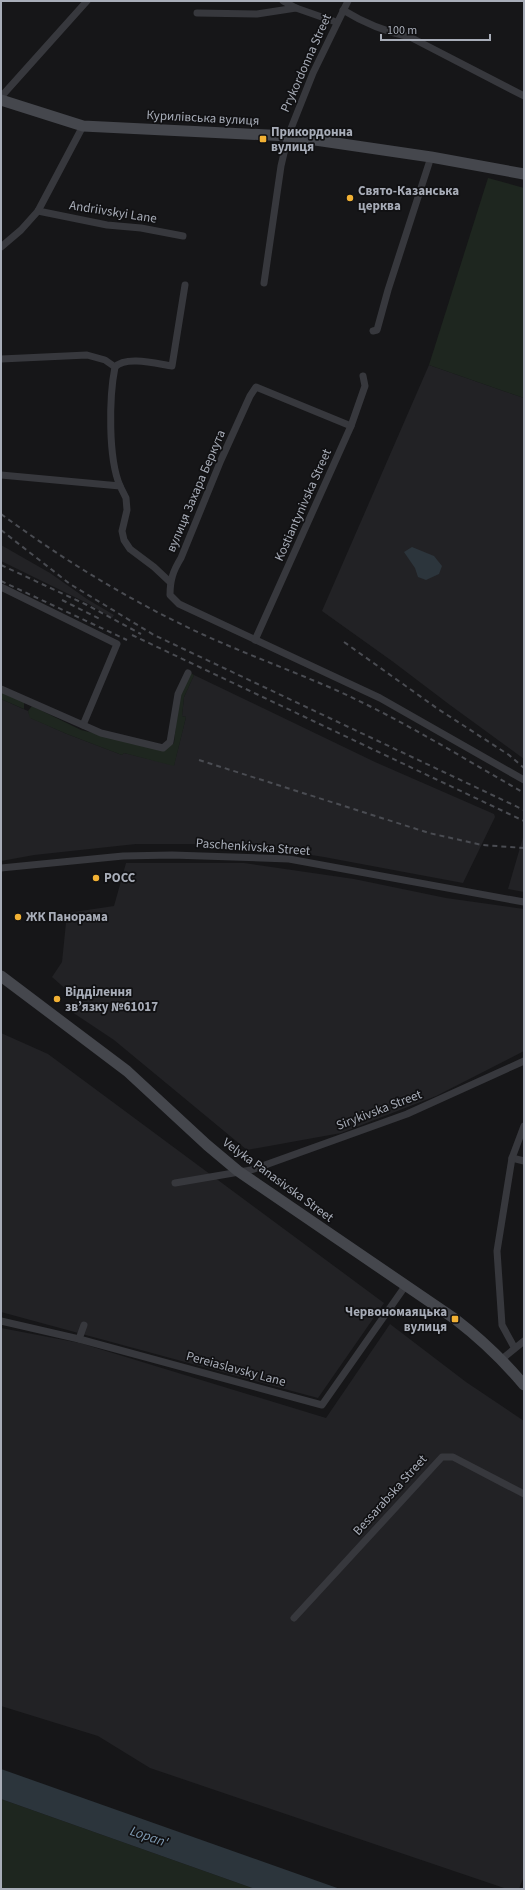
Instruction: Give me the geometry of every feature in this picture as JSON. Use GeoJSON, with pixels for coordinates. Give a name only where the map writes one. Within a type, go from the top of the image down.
{"type":"FeatureCollection","features":[{"type":"Feature","properties":{"kind":"street"},"geometry":{"type":"LineString","coordinates":[[1,97],[87,1]]}},
{"type":"Feature","properties":{"kind":"street"},"geometry":{"type":"LineString","coordinates":[[283,1],[296,8],[336,22]]}},
{"type":"Feature","properties":{"kind":"street","name":"Prykordonna Street"},"geometry":{"type":"LineString","coordinates":[[288,136],[313,73],[336,22],[348,1]]}},
{"type":"Feature","properties":{"kind":"street"},"geometry":{"type":"LineString","coordinates":[[197,13],[257,14],[296,8]]}},
{"type":"Feature","properties":{"kind":"street"},"geometry":{"type":"LineString","coordinates":[[343,10],[356,18],[390,33],[410,37],[524,96]]}},
{"type":"Feature","properties":{"kind":"street","name":"Курилівська вулиця"},"geometry":{"type":"LineString","coordinates":[[1,100],[83,126],[288,136],[431,157],[524,174]]}},
{"type":"Feature","properties":{"kind":"street"},"geometry":{"type":"LineString","coordinates":[[1,247],[38,211],[83,126]]}},
{"type":"Feature","properties":{"kind":"street"},"geometry":{"type":"LineString","coordinates":[[264,283],[281,166],[288,136]]}},
{"type":"Feature","properties":{"kind":"street"},"geometry":{"type":"LineString","coordinates":[[373,331],[377,330],[388,290],[431,157]]}},
{"type":"Feature","properties":{"kind":"street","name":"Andriivskyi Lane"},"geometry":{"type":"LineString","coordinates":[[38,211],[107,225],[141,228],[184,236]]}},
{"type":"Feature","properties":{"kind":"street"},"geometry":{"type":"LineString","coordinates":[[185,285],[172,366],[146,362],[124,361],[115,367],[112,382],[112,464],[126,498],[128,510],[122,530],[124,540],[130,549],[154,567],[170,582],[170,595],[179,604],[380,698],[524,780]]}},
{"type":"Feature","properties":{"kind":"street"},"geometry":{"type":"LineString","coordinates":[[1,360],[87,355],[105,360],[115,367]]}},
{"type":"Feature","properties":{"kind":"street","name":"Kostiantynivska Street"},"geometry":{"type":"LineString","coordinates":[[255,640],[351,426],[365,386],[363,376]]}},
{"type":"Feature","properties":{"kind":"street","name":"вулиця Захара Беркута"},"geometry":{"type":"LineString","coordinates":[[170,582],[224,453],[250,396],[256,387],[351,426]]}},
{"type":"Feature","properties":{"kind":"street"},"geometry":{"type":"LineString","coordinates":[[1,475],[120,486]]}},
{"type":"Feature","properties":{"kind":"street"},"geometry":{"type":"LineString","coordinates":[[1,587],[117,644],[83,725]]}},
{"type":"Feature","properties":{"kind":"street"},"geometry":{"type":"LineString","coordinates":[[1,688],[101,733],[163,748],[170,742],[178,694],[188,673]]}},
{"type":"Feature","properties":{"kind":"street","name":"Paschenkivska Street"},"geometry":{"type":"LineString","coordinates":[[1,868],[123,856],[172,855],[289,859],[524,902]]}},
{"type":"Feature","properties":{"kind":"street","name":"Velyka Panasivska Street"},"geometry":{"type":"LineString","coordinates":[[1,976],[126,1071],[206,1145],[238,1171],[476,1334],[502,1359],[524,1385]]}},
{"type":"Feature","properties":{"kind":"street","name":"Sirykivska Street"},"geometry":{"type":"LineString","coordinates":[[175,1183],[238,1171],[251,1170],[407,1114],[524,1061]]}},
{"type":"Feature","properties":{"kind":"street"},"geometry":{"type":"LineString","coordinates":[[514,1347],[502,1325],[497,1251],[512,1158],[524,1126]]}},
{"type":"Feature","properties":{"kind":"street"},"geometry":{"type":"LineString","coordinates":[[512,1158],[524,1161]]}},
{"type":"Feature","properties":{"kind":"street","name":"Pereiaslavsky Lane"},"geometry":{"type":"LineString","coordinates":[[1,1321],[79,1339],[322,1405],[406,1285]]}},
{"type":"Feature","properties":{"kind":"street"},"geometry":{"type":"LineString","coordinates":[[79,1339],[84,1325]]}},
{"type":"Feature","properties":{"kind":"street"},"geometry":{"type":"LineString","coordinates":[[502,1359],[514,1347],[524,1341]]}},
{"type":"Feature","properties":{"kind":"street","name":"Bessarabska Street"},"geometry":{"type":"LineString","coordinates":[[294,1618],[442,1457],[453,1457],[524,1494]]}},
{"type":"Feature","properties":{"kind":"shaded area"},"geometry":{"type":"Polygon","coordinates":[[[488,178],[524,188],[524,398],[429,365],[488,178]]]}},
{"type":"Feature","properties":{"kind":"shaded area"},"geometry":{"type":"Polygon","coordinates":[[[429,365],[524,398],[524,759],[322,611],[429,365]]]}},
{"type":"Feature","properties":{"kind":"shaded area"},"geometry":{"type":"Polygon","coordinates":[[[1,545],[50,573],[87,599],[114,615],[112,618],[89,604],[1,561],[1,545]]]}},
{"type":"Feature","properties":{"kind":"shaded area"},"geometry":{"type":"Polygon","coordinates":[[[190,673],[194,675],[184,697],[182,716],[186,717],[174,766],[124,753],[122,755],[30,718],[28,711],[32,706],[81,730],[164,750],[174,743],[179,694],[190,673]]]}},
{"type":"Feature","properties":{"kind":"shaded area"},"geometry":{"type":"Polygon","coordinates":[[[194,675],[375,762],[494,814],[495,817],[463,883],[273,849],[202,846],[197,844],[136,844],[34,855],[1,861],[1,699],[28,711],[31,718],[67,734],[122,755],[124,753],[174,765],[186,717],[182,716],[184,697],[194,675]]]}},
{"type":"Feature","properties":{"kind":"shaded area"},"geometry":{"type":"Polygon","coordinates":[[[1,692],[24,702],[24,709],[1,699],[1,692]]]}},
{"type":"Feature","properties":{"kind":"shaded area"},"geometry":{"type":"Polygon","coordinates":[[[524,834],[524,892],[508,889],[524,834]]]}},
{"type":"Feature","properties":{"kind":"shaded area"},"geometry":{"type":"Polygon","coordinates":[[[126,863],[244,863],[354,879],[446,898],[524,909],[524,1051],[436,1096],[341,1133],[247,1150],[114,1040],[69,1010],[77,999],[52,977],[62,962],[67,913],[114,906],[126,863]]]}},
{"type":"Feature","properties":{"kind":"shaded area"},"geometry":{"type":"Polygon","coordinates":[[[1,1033],[48,1054],[384,1303],[318,1398],[1,1312],[1,1033]]]}},
{"type":"Feature","properties":{"kind":"shaded area"},"geometry":{"type":"Polygon","coordinates":[[[390,1324],[466,1382],[524,1421],[524,1876],[519,1889],[507,1889],[150,1768],[98,1736],[1,1706],[1,1328],[80,1343],[326,1418],[390,1324]]]}},
{"type":"Feature","properties":{"kind":"shaded area"},"geometry":{"type":"Polygon","coordinates":[[[1,1799],[255,1889],[1,1889],[1,1799]]]}},
{"type":"Feature","properties":{"kind":"water"},"geometry":{"type":"Polygon","coordinates":[[[412,547],[434,556],[442,566],[439,574],[426,580],[418,577],[415,568],[404,552],[412,547]]]}},
{"type":"Feature","properties":{"kind":"water","name":"Lopan'"},"geometry":{"type":"Polygon","coordinates":[[[1,1769],[340,1889],[255,1889],[1,1799],[1,1769]]]}},
{"type":"Feature","properties":{"kind":"railway"},"geometry":{"type":"LineString","coordinates":[[1,514],[74,564],[151,609],[204,635],[362,702],[524,793]]}},
{"type":"Feature","properties":{"kind":"railway"},"geometry":{"type":"LineString","coordinates":[[1,530],[70,584],[154,635],[524,810]]}},
{"type":"Feature","properties":{"kind":"railway"},"geometry":{"type":"LineString","coordinates":[[1,565],[87,605],[141,634]]}},
{"type":"Feature","properties":{"kind":"railway"},"geometry":{"type":"LineString","coordinates":[[1,581],[127,640]]}},
{"type":"Feature","properties":{"kind":"railway"},"geometry":{"type":"LineString","coordinates":[[62,600],[100,619]]}},
{"type":"Feature","properties":{"kind":"railway"},"geometry":{"type":"LineString","coordinates":[[132,635],[524,821]]}},
{"type":"Feature","properties":{"kind":"railway"},"geometry":{"type":"LineString","coordinates":[[344,642],[438,709],[509,755],[524,768]]}},
{"type":"Feature","properties":{"kind":"railway"},"geometry":{"type":"LineString","coordinates":[[199,760],[429,833],[482,845],[524,848]]}},
{"type":"Feature","properties":{"kind":"place","name":"Прикордонна вулиця"},"geometry":{"type":"Point","coordinates":[263,139]}},
{"type":"Feature","properties":{"kind":"place","name":"Свято-Казанська церква"},"geometry":{"type":"Point","coordinates":[350,198]}},
{"type":"Feature","properties":{"kind":"place","name":"РОСС"},"geometry":{"type":"Point","coordinates":[96,878]}},
{"type":"Feature","properties":{"kind":"place","name":"ЖК Панорама"},"geometry":{"type":"Point","coordinates":[18,917]}},
{"type":"Feature","properties":{"kind":"place","name":"Відділення зв’язку №61017"},"geometry":{"type":"Point","coordinates":[57,999]}},
{"type":"Feature","properties":{"kind":"place","name":"Червономаяцька вулиця"},"geometry":{"type":"Point","coordinates":[455,1319]}}]}
